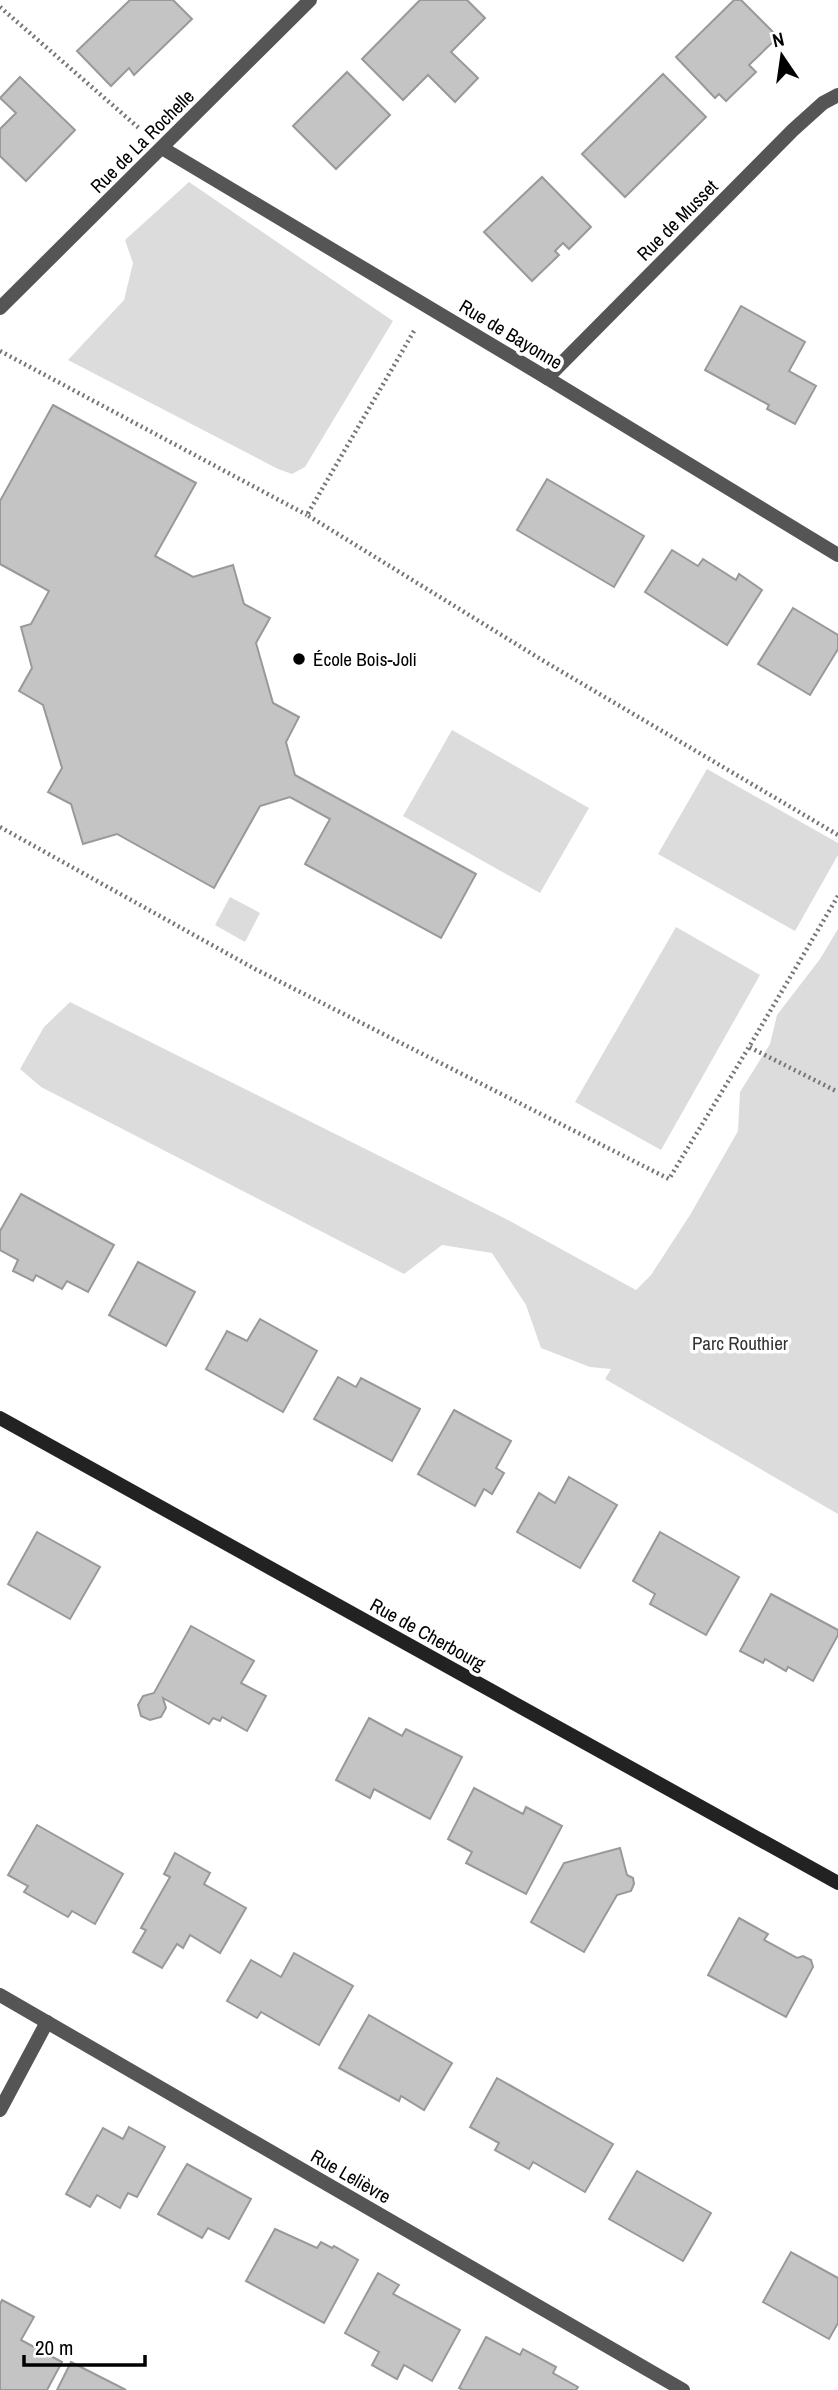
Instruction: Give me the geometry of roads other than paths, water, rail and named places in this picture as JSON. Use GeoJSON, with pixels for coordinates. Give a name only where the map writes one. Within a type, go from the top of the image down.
{"type":"FeatureCollection","features":[{"type":"Feature","properties":{"kind":"street","name":"Rue de La Rochelle"},"geometry":{"type":"LineString","coordinates":[[0,308],[310,0]]}},
{"type":"Feature","properties":{"kind":"street","name":"Rue de Musset"},"geometry":{"type":"LineString","coordinates":[[547,378],[793,130],[823,103],[838,95]]}},
{"type":"Feature","properties":{"kind":"street","name":"Rue de Bayonne"},"geometry":{"type":"LineString","coordinates":[[162,148],[838,555]]}},
{"type":"Feature","properties":{"kind":"street","name":"Rue de Cherbourg"},"geometry":{"type":"LineString","coordinates":[[0,1418],[838,1883]]}},
{"type":"Feature","properties":{"kind":"street","name":"Rue Lelièvre"},"geometry":{"type":"LineString","coordinates":[[0,1995],[683,2390]]}},
{"type":"Feature","properties":{"kind":"street"},"geometry":{"type":"LineString","coordinates":[[0,2110],[47,2022]]}},
{"type":"Feature","properties":{"kind":"place","name":"École Bois-Joli"},"geometry":{"type":"Point","coordinates":[299,659]}},
{"type":"Feature","properties":{"kind":"park label","name":"Parc Routhier"},"geometry":{"type":"Point","coordinates":[740,1343]}}]}
